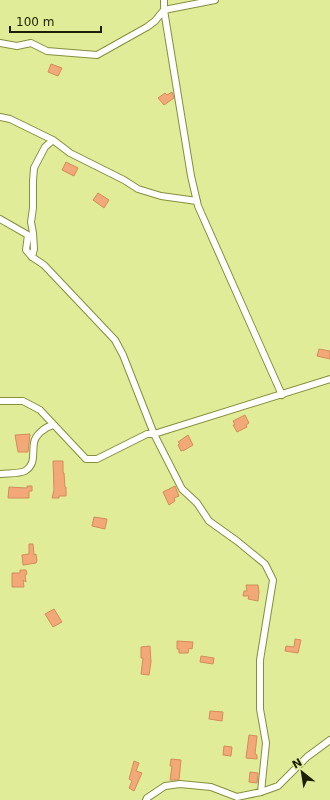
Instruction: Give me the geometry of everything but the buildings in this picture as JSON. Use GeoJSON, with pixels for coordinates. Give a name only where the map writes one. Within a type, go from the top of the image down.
{"type":"FeatureCollection","features":[{"type":"Feature","properties":{"kind":"street"},"geometry":{"type":"LineString","coordinates":[[164,0],[164,10],[191,176],[198,206],[282,395]]}},
{"type":"Feature","properties":{"kind":"street"},"geometry":{"type":"LineString","coordinates":[[0,43],[17,46],[31,43],[47,51],[97,55],[147,27],[155,21],[164,10],[215,0]]}},
{"type":"Feature","properties":{"kind":"street"},"geometry":{"type":"LineString","coordinates":[[0,117],[10,119],[53,140],[70,153],[124,180],[138,189],[161,196],[197,200]]}},
{"type":"Feature","properties":{"kind":"street"},"geometry":{"type":"LineString","coordinates":[[32,257],[34,250],[31,222],[33,208],[34,168],[45,147],[53,140]]}},
{"type":"Feature","properties":{"kind":"street"},"geometry":{"type":"LineString","coordinates":[[0,219],[28,234],[26,250],[32,257],[44,265],[115,340],[123,355],[154,434],[182,489],[197,503],[209,521],[265,564],[273,580],[260,660],[260,709],[266,743],[261,792]]}},
{"type":"Feature","properties":{"kind":"street"},"geometry":{"type":"LineString","coordinates":[[0,401],[23,401],[40,410],[86,458],[97,459],[147,434],[154,434],[330,379]]}},
{"type":"Feature","properties":{"kind":"street"},"geometry":{"type":"LineString","coordinates":[[0,474],[24,472],[33,464],[34,442],[40,432],[53,425]]}},
{"type":"Feature","properties":{"kind":"street"},"geometry":{"type":"LineString","coordinates":[[146,800],[164,786],[180,784],[211,787],[237,797],[261,792],[278,786],[307,757],[330,740]]}}]}
